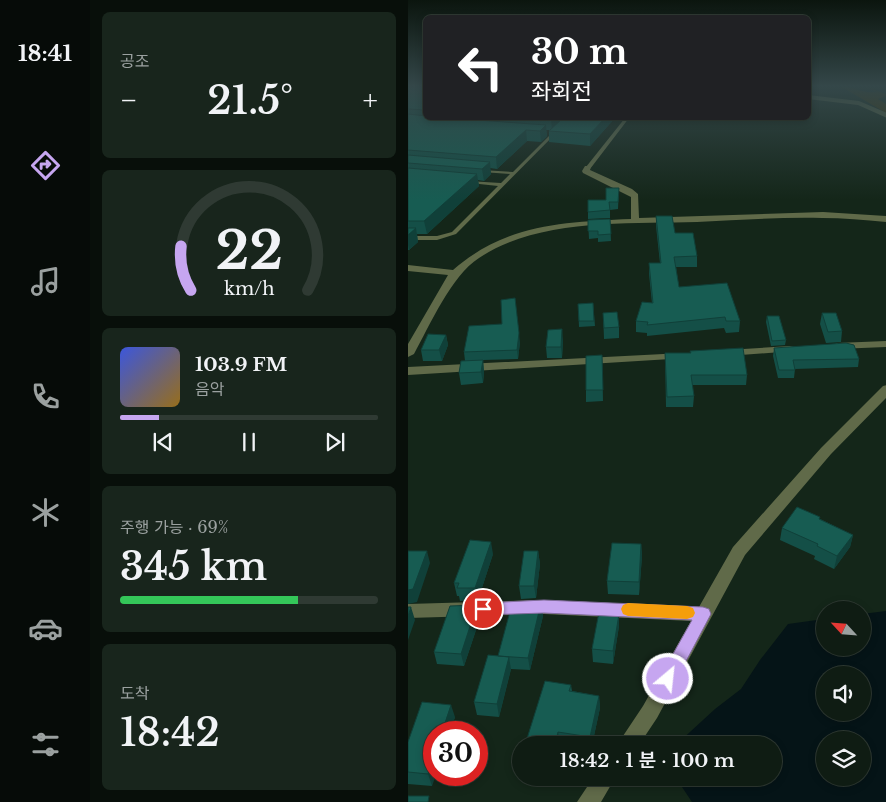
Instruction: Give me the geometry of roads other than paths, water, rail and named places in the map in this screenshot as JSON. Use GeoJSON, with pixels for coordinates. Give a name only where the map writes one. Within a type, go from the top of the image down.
{"type":"FeatureCollection","features":[{"type":"Feature","properties":{"kind":"street"},"geometry":{"type":"LineString","coordinates":[[588,168],[586,171],[629,191],[635,196],[635,221]]}},
{"type":"Feature","properties":{"kind":"street"},"geometry":{"type":"LineString","coordinates":[[408,354],[455,273],[478,254],[506,240],[578,224],[823,215],[886,219]]}},
{"type":"Feature","properties":{"kind":"street"},"geometry":{"type":"LineString","coordinates":[[408,268],[455,273]]}},
{"type":"Feature","properties":{"kind":"street"},"geometry":{"type":"LineString","coordinates":[[829,346],[886,344]]}},
{"type":"Feature","properties":{"kind":"street"},"geometry":{"type":"LineString","coordinates":[[715,354],[801,348]]}},
{"type":"Feature","properties":{"kind":"street"},"geometry":{"type":"LineString","coordinates":[[408,371],[450,367],[575,363],[695,356]]}},
{"type":"Feature","properties":{"kind":"street"},"geometry":{"type":"LineString","coordinates":[[633,736],[650,712],[739,551],[826,451],[886,389]]}},
{"type":"Feature","properties":{"kind":"street"},"geometry":{"type":"LineString","coordinates":[[408,611],[544,607],[703,614]]}},
{"type":"Feature","properties":{"kind":"street"},"geometry":{"type":"LineString","coordinates":[[588,802],[599,786]]}},
{"type":"Feature","properties":{"kind":"lane"},"geometry":{"type":"LineString","coordinates":[[408,238],[424,239],[447,236],[461,226],[563,124]]}},
{"type":"Feature","properties":{"kind":"lane"},"geometry":{"type":"LineString","coordinates":[[588,168],[622,124]]}},
{"type":"Feature","properties":{"kind":"lane"},"geometry":{"type":"LineString","coordinates":[[546,132],[554,133]]}},
{"type":"Feature","properties":{"kind":"lane"},"geometry":{"type":"LineString","coordinates":[[475,170],[513,173]]}},
{"type":"Feature","properties":{"kind":"lane"},"geometry":{"type":"LineString","coordinates":[[464,182],[502,185]]}}]}
